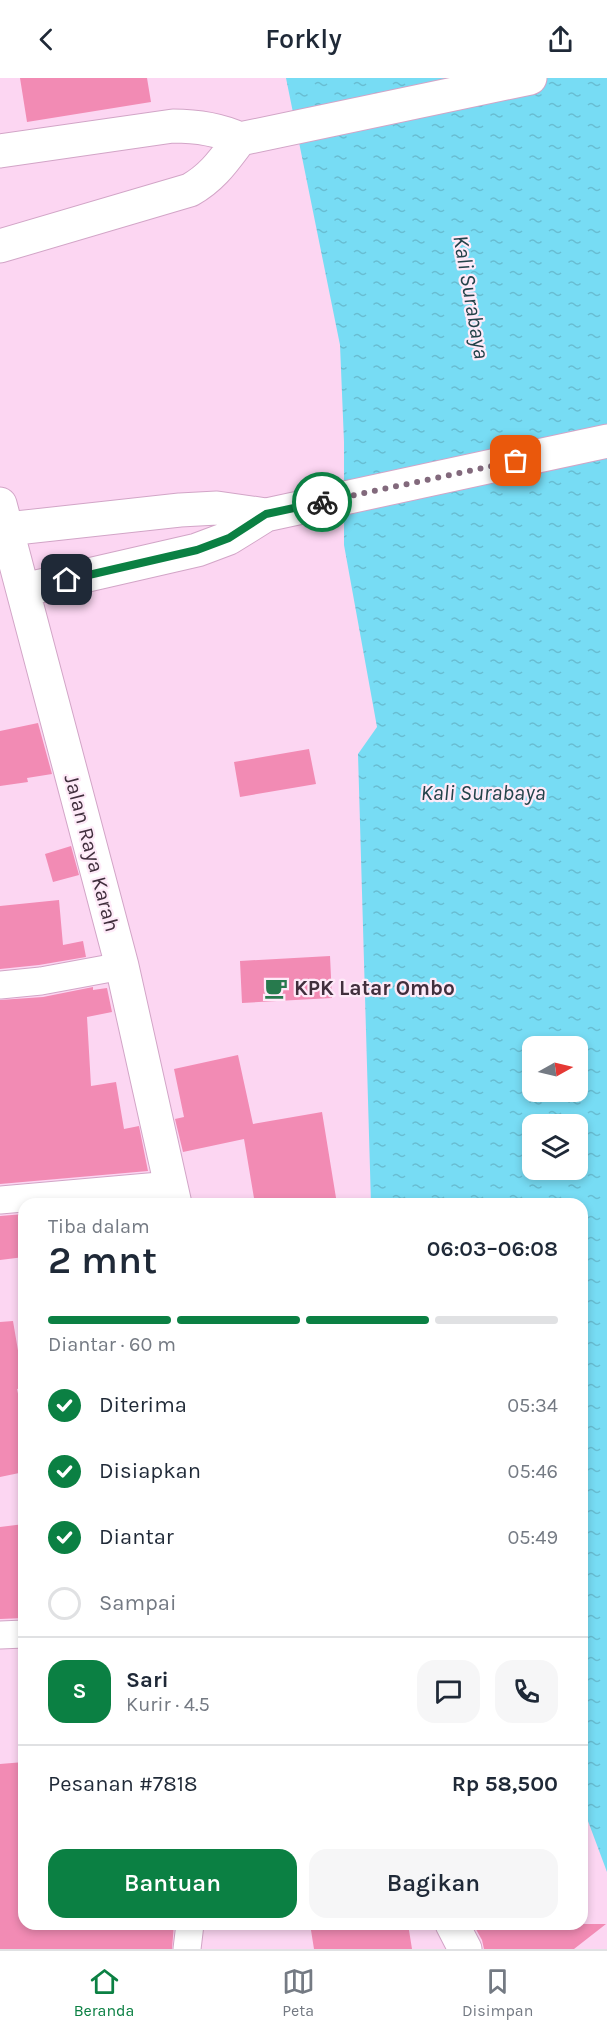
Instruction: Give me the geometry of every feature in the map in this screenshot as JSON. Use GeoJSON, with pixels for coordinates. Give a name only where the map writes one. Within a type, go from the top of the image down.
{"type":"FeatureCollection","features":[{"type":"Feature","properties":{"kind":"street"},"geometry":{"type":"LineString","coordinates":[[0,151],[173,126],[194,126],[248,138],[530,78]]}},
{"type":"Feature","properties":{"kind":"street"},"geometry":{"type":"LineString","coordinates":[[0,246],[189,190],[205,181],[248,138]]}},
{"type":"Feature","properties":{"kind":"street"},"geometry":{"type":"LineString","coordinates":[[23,590],[197,550],[229,538],[278,512],[607,441]]}},
{"type":"Feature","properties":{"kind":"street"},"geometry":{"type":"LineString","coordinates":[[3,516],[217,508],[278,512]]}},
{"type":"Feature","properties":{"kind":"street","name":"Jalan Raya Karah"},"geometry":{"type":"LineString","coordinates":[[3,516],[122,966],[173,1195]]}},
{"type":"Feature","properties":{"kind":"street"},"geometry":{"type":"LineString","coordinates":[[0,986],[122,966]]}},
{"type":"Feature","properties":{"kind":"street"},"geometry":{"type":"LineString","coordinates":[[69,1198],[173,1195]]}},
{"type":"Feature","properties":{"kind":"street"},"geometry":{"type":"LineString","coordinates":[[0,1200],[18,1199]]}},
{"type":"Feature","properties":{"kind":"street"},"geometry":{"type":"LineString","coordinates":[[0,1635],[18,1634]]}},
{"type":"Feature","properties":{"kind":"street"},"geometry":{"type":"LineString","coordinates":[[187,1949],[189,1930]]}},
{"type":"Feature","properties":{"kind":"street"},"geometry":{"type":"LineString","coordinates":[[455,1930],[465,1949]]}},
{"type":"Feature","properties":{"kind":"water","name":"Kali Surabaya"},"geometry":{"type":"Polygon","coordinates":[[[286,78],[607,78],[607,1872],[588,1821],[588,1198],[371,1198],[358,754],[377,727],[344,545],[344,442],[340,345],[286,78]]]}},
{"type":"Feature","properties":{"kind":"building"},"geometry":{"type":"Polygon","coordinates":[[[20,78],[147,78],[151,102],[27,122],[20,78]]]}},
{"type":"Feature","properties":{"kind":"building"},"geometry":{"type":"Polygon","coordinates":[[[38,723],[52,774],[27,778],[28,782],[0,786],[0,731],[38,723]]]}},
{"type":"Feature","properties":{"kind":"building"},"geometry":{"type":"Polygon","coordinates":[[[309,749],[316,784],[240,797],[234,762],[309,749]]]}},
{"type":"Feature","properties":{"kind":"building"},"geometry":{"type":"Polygon","coordinates":[[[71,846],[79,875],[53,882],[45,854],[71,846]]]}},
{"type":"Feature","properties":{"kind":"building"},"geometry":{"type":"Polygon","coordinates":[[[59,900],[63,945],[83,941],[86,957],[0,969],[0,906],[59,900]]]}},
{"type":"Feature","properties":{"kind":"building"},"geometry":{"type":"Polygon","coordinates":[[[330,956],[332,998],[242,1003],[240,961],[330,956]]]}},
{"type":"Feature","properties":{"kind":"building"},"geometry":{"type":"Polygon","coordinates":[[[93,987],[93,990],[107,988],[112,1012],[87,1017],[91,1086],[116,1082],[124,1129],[139,1126],[148,1171],[0,1184],[0,1000],[43,997],[93,987]]]}},
{"type":"Feature","properties":{"kind":"building"},"geometry":{"type":"Polygon","coordinates":[[[238,1055],[253,1124],[322,1112],[336,1198],[254,1198],[244,1139],[183,1152],[175,1119],[184,1117],[174,1069],[238,1055]]]}},
{"type":"Feature","properties":{"kind":"building"},"geometry":{"type":"Polygon","coordinates":[[[18,1214],[18,1258],[0,1260],[0,1216],[18,1214]]]}},
{"type":"Feature","properties":{"kind":"building"},"geometry":{"type":"Polygon","coordinates":[[[13,1321],[18,1351],[18,1473],[0,1477],[0,1322],[13,1321]]]}},
{"type":"Feature","properties":{"kind":"building"},"geometry":{"type":"Polygon","coordinates":[[[18,1525],[18,1618],[0,1619],[0,1527],[18,1525]]]}},
{"type":"Feature","properties":{"kind":"building"},"geometry":{"type":"Polygon","coordinates":[[[18,1762],[18,1930],[174,1930],[172,1949],[0,1949],[0,1764],[18,1762]]]}},
{"type":"Feature","properties":{"kind":"building"},"geometry":{"type":"Polygon","coordinates":[[[588,1924],[606,1924],[574,1949],[484,1949],[476,1930],[588,1930],[588,1924]]]}},
{"type":"Feature","properties":{"kind":"building"},"geometry":{"type":"Polygon","coordinates":[[[311,1930],[409,1930],[412,1949],[314,1949],[311,1930]]]}},
{"type":"Feature","properties":{"kind":"way so far"},"geometry":{"type":"LineString","coordinates":[[322,502],[516,461]]}},
{"type":"Feature","properties":{"kind":"place","name":"KPK Latar Ombo"},"geometry":{"type":"Point","coordinates":[276,988]}},
{"type":"Feature","properties":{"kind":"route"},"geometry":{"type":"LineString","coordinates":[[67,580],[197,550],[229,538],[266,514],[322,502]]}}]}
